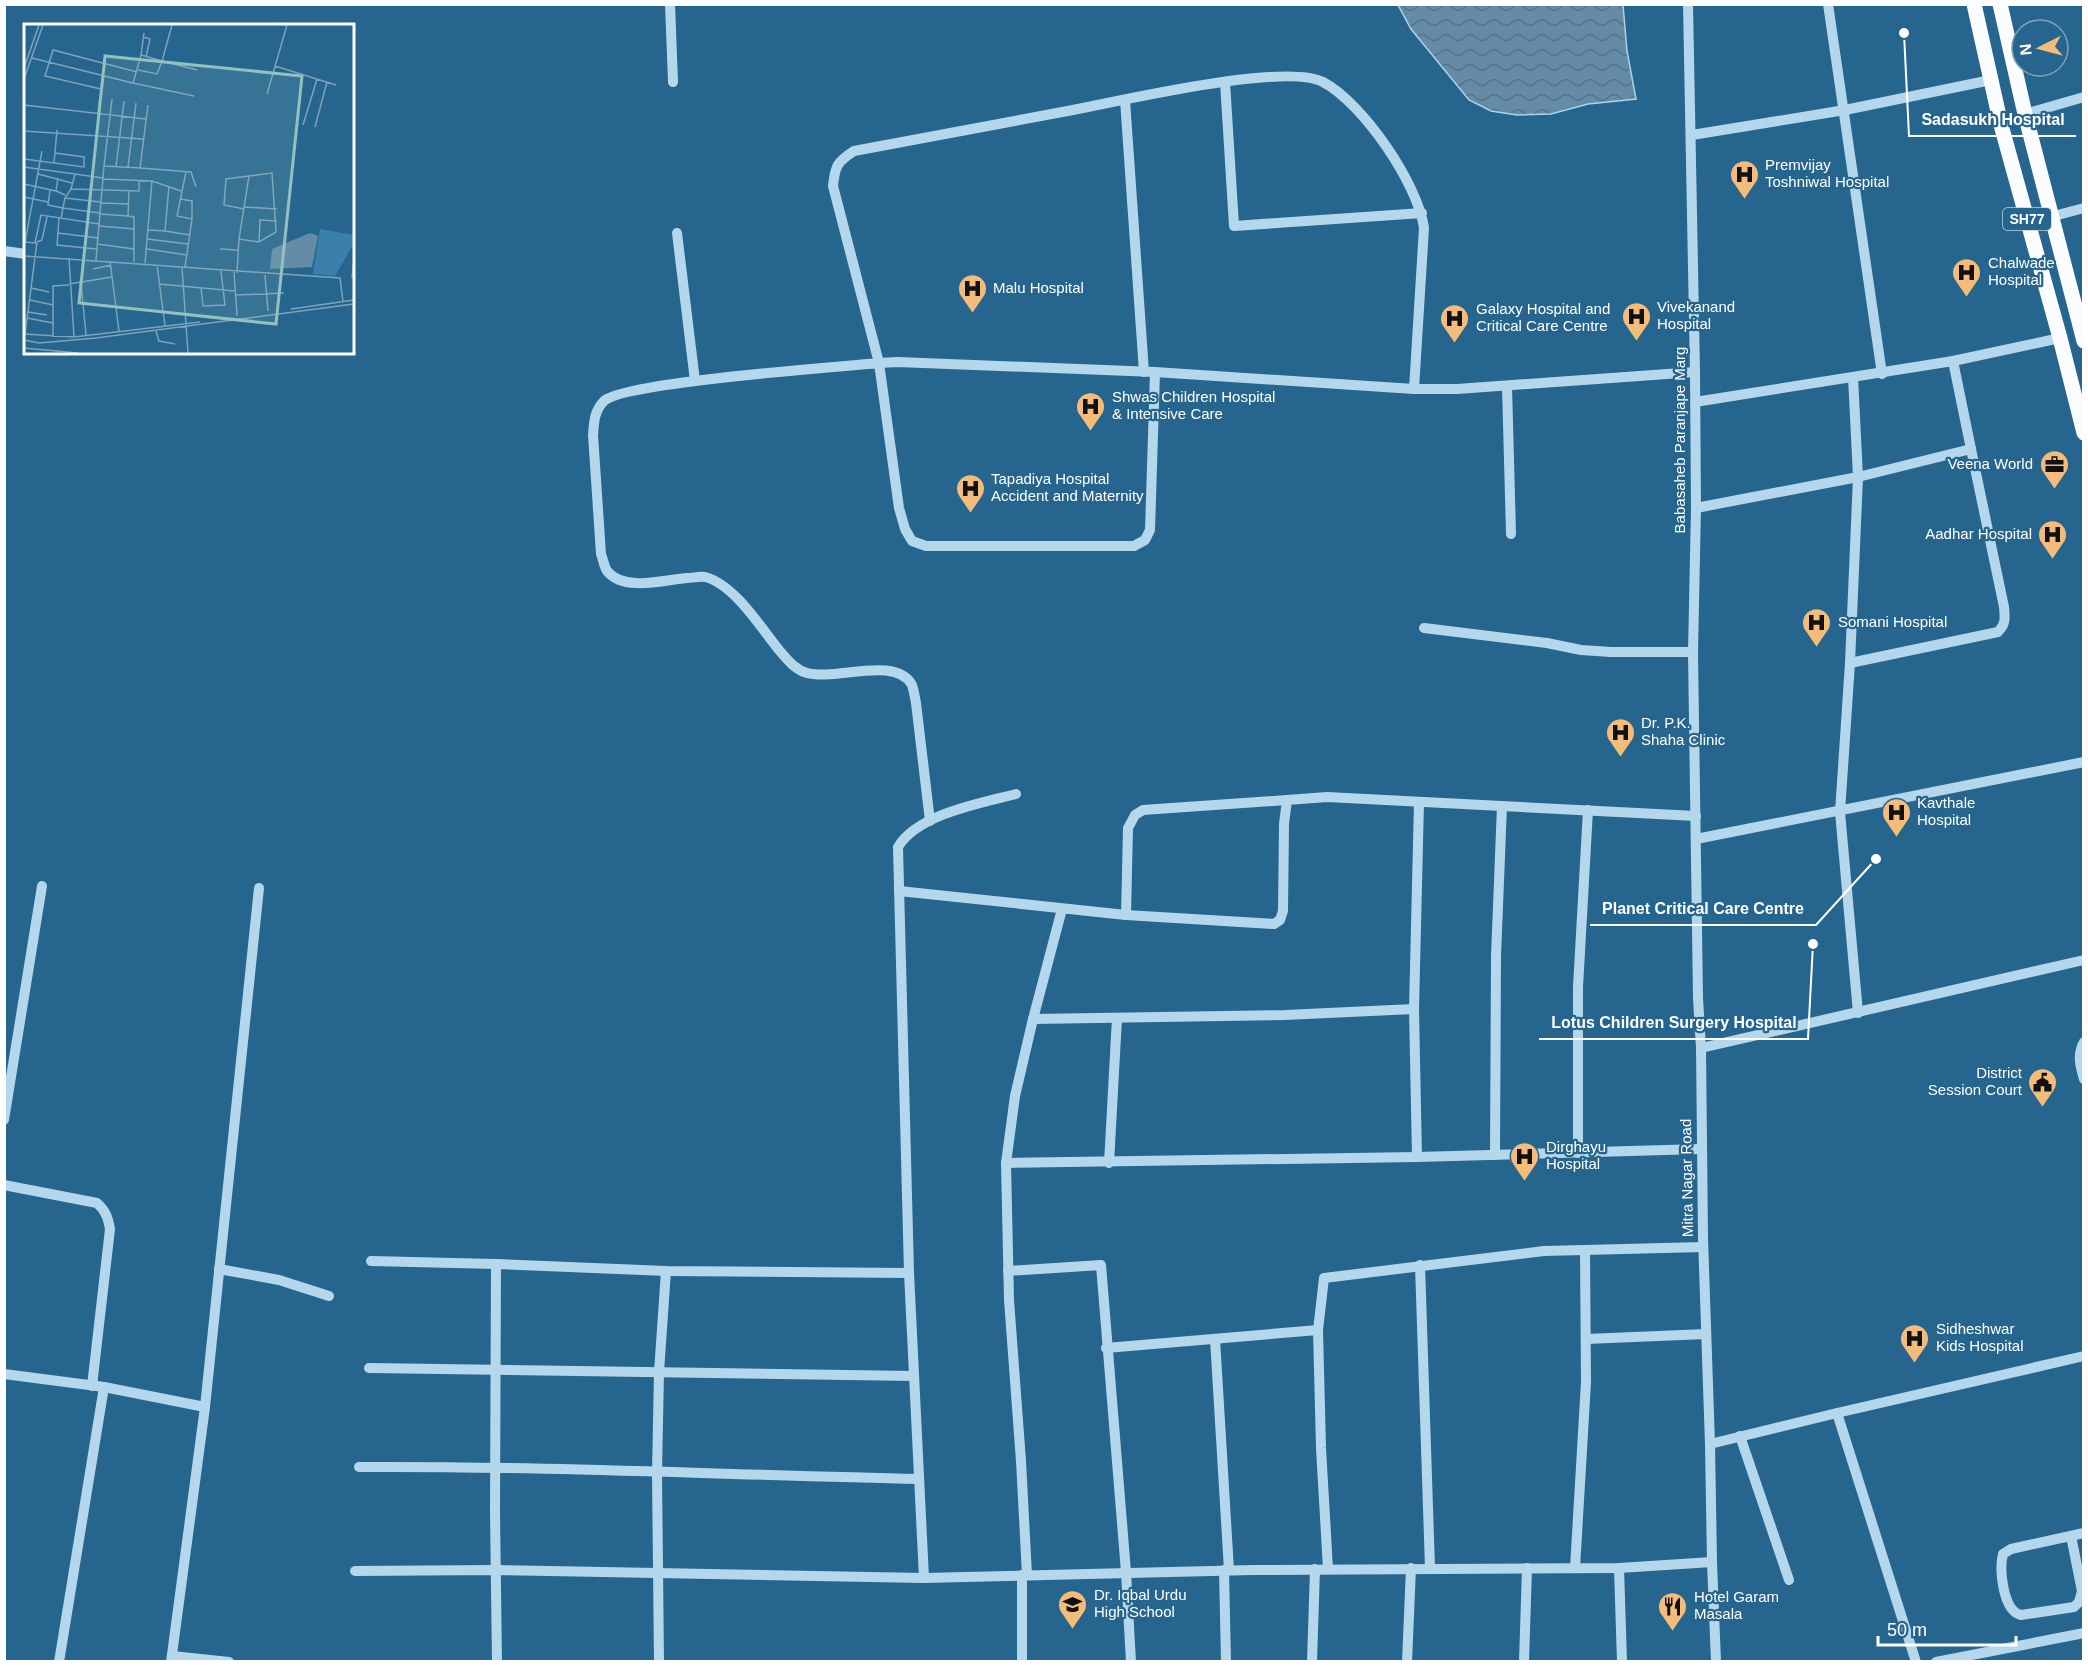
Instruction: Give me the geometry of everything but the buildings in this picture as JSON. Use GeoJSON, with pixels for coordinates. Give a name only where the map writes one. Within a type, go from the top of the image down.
{"type":"FeatureCollection","features":[{"type":"Feature","properties":{"kind":"main road","name":"SH77"},"geometry":{"type":"LineString","coordinates":[[1974,4],[1991,80],[2084,433]]}},
{"type":"Feature","properties":{"kind":"main road","name":"SH77"},"geometry":{"type":"LineString","coordinates":[[2000,4],[2025,114],[2084,341]]}},
{"type":"Feature","properties":{"kind":"street"},"geometry":{"type":"LineString","coordinates":[[670,4],[673,82]]}},
{"type":"Feature","properties":{"kind":"street","name":"Babasaheb Paranjape Marg"},"geometry":{"type":"LineString","coordinates":[[1688,4],[1695,372],[1694,694]]}},
{"type":"Feature","properties":{"kind":"street"},"geometry":{"type":"LineString","coordinates":[[1828,4],[1882,374]]}},
{"type":"Feature","properties":{"kind":"street"},"geometry":{"type":"LineString","coordinates":[[1125,100],[1149,372],[1150,530],[1145,540],[1134,546],[926,546],[912,541],[905,529],[899,508],[879,363],[833,186],[835,168],[842,159],[854,151],[1125,100],[1225,82],[1299,76],[1323,81],[1351,103],[1391,152],[1410,183],[1422,213],[1424,228],[1414,389]]}},
{"type":"Feature","properties":{"kind":"street"},"geometry":{"type":"LineString","coordinates":[[1692,135],[1845,110],[1991,80]]}},
{"type":"Feature","properties":{"kind":"street"},"geometry":{"type":"LineString","coordinates":[[1225,82],[1234,226],[1422,213]]}},
{"type":"Feature","properties":{"kind":"street"},"geometry":{"type":"LineString","coordinates":[[2025,114],[2084,97]]}},
{"type":"Feature","properties":{"kind":"street"},"geometry":{"type":"LineString","coordinates":[[2028,224],[2084,208]]}},
{"type":"Feature","properties":{"kind":"street"},"geometry":{"type":"LineString","coordinates":[[677,233],[695,381]]}},
{"type":"Feature","properties":{"kind":"street"},"geometry":{"type":"LineString","coordinates":[[4,251],[24,255]]}},
{"type":"Feature","properties":{"kind":"street"},"geometry":{"type":"LineString","coordinates":[[1695,402],[1882,374],[2060,338]]}},
{"type":"Feature","properties":{"kind":"street"},"geometry":{"type":"LineString","coordinates":[[1850,663],[1998,632],[2003,627],[2004,607],[1953,361]]}},
{"type":"Feature","properties":{"kind":"street"},"geometry":{"type":"LineString","coordinates":[[930,821],[916,703],[911,685],[900,673],[883,670],[832,674],[808,673],[793,666],[731,592],[717,581],[703,577],[640,583],[624,581],[612,576],[606,569],[601,554],[593,435],[594,416],[604,401],[616,394],[695,381],[898,362],[1149,372],[1414,389],[1507,386],[1695,372]]}},
{"type":"Feature","properties":{"kind":"street"},"geometry":{"type":"LineString","coordinates":[[1853,377],[1858,477],[1850,663],[1840,812],[1858,1013]]}},
{"type":"Feature","properties":{"kind":"street"},"geometry":{"type":"LineString","coordinates":[[1507,386],[1511,534]]}},
{"type":"Feature","properties":{"kind":"street"},"geometry":{"type":"LineString","coordinates":[[1696,508],[1858,477],[1971,448]]}},
{"type":"Feature","properties":{"kind":"street"},"geometry":{"type":"LineString","coordinates":[[1424,628],[1538,642],[1581,650],[1693,652]]}},
{"type":"Feature","properties":{"kind":"street","name":"Mitra Nagar Road"},"geometry":{"type":"LineString","coordinates":[[1694,694],[1703,1246],[1716,1662]]}},
{"type":"Feature","properties":{"kind":"street"},"geometry":{"type":"LineString","coordinates":[[1696,839],[2084,762]]}},
{"type":"Feature","properties":{"kind":"street"},"geometry":{"type":"LineString","coordinates":[[924,1578],[909,1273],[909,1199],[898,847],[903,838],[912,830],[930,821],[967,807],[1016,794]]}},
{"type":"Feature","properties":{"kind":"street"},"geometry":{"type":"LineString","coordinates":[[1126,915],[1128,828],[1135,815],[1143,810],[1327,797],[1695,816]]}},
{"type":"Feature","properties":{"kind":"street"},"geometry":{"type":"LineString","coordinates":[[899,891],[1126,915],[1274,924],[1280,920],[1283,911],[1284,824],[1287,800]]}},
{"type":"Feature","properties":{"kind":"street"},"geometry":{"type":"LineString","coordinates":[[1417,1157],[1414,1009],[1419,802]]}},
{"type":"Feature","properties":{"kind":"street"},"geometry":{"type":"LineString","coordinates":[[1495,1155],[1496,957],[1502,806]]}},
{"type":"Feature","properties":{"kind":"street"},"geometry":{"type":"LineString","coordinates":[[1578,1153],[1578,987],[1588,810]]}},
{"type":"Feature","properties":{"kind":"street"},"geometry":{"type":"LineString","coordinates":[[4,1120],[42,886]]}},
{"type":"Feature","properties":{"kind":"street"},"geometry":{"type":"LineString","coordinates":[[229,1662],[172,1659],[205,1407],[259,888]]}},
{"type":"Feature","properties":{"kind":"street"},"geometry":{"type":"LineString","coordinates":[[1022,1662],[1024,1575],[1008,1271],[1006,1163],[1015,1096],[1062,909]]}},
{"type":"Feature","properties":{"kind":"street"},"geometry":{"type":"LineString","coordinates":[[1701,1048],[2084,960]]}},
{"type":"Feature","properties":{"kind":"street"},"geometry":{"type":"LineString","coordinates":[[1033,1019],[1285,1015],[1414,1009]]}},
{"type":"Feature","properties":{"kind":"street"},"geometry":{"type":"LineString","coordinates":[[1109,1163],[1117,1018]]}},
{"type":"Feature","properties":{"kind":"street"},"geometry":{"type":"LineString","coordinates":[[2084,1042],[2081,1045],[2079,1062],[2084,1079]]}},
{"type":"Feature","properties":{"kind":"street"},"geometry":{"type":"LineString","coordinates":[[1006,1163],[1417,1157],[1701,1149]]}},
{"type":"Feature","properties":{"kind":"street"},"geometry":{"type":"LineString","coordinates":[[4,1185],[97,1203],[104,1209],[108,1218],[110,1229],[92,1386]]}},
{"type":"Feature","properties":{"kind":"street"},"geometry":{"type":"LineString","coordinates":[[1328,1569],[1321,1448],[1318,1330],[1324,1278],[1544,1251],[1703,1246]]}},
{"type":"Feature","properties":{"kind":"street"},"geometry":{"type":"LineString","coordinates":[[1575,1568],[1586,1382],[1585,1250]]}},
{"type":"Feature","properties":{"kind":"street"},"geometry":{"type":"LineString","coordinates":[[371,1261],[666,1271],[909,1273]]}},
{"type":"Feature","properties":{"kind":"street"},"geometry":{"type":"LineString","coordinates":[[496,1264],[497,1662]]}},
{"type":"Feature","properties":{"kind":"street"},"geometry":{"type":"LineString","coordinates":[[1008,1271],[1101,1265],[1131,1662]]}},
{"type":"Feature","properties":{"kind":"street"},"geometry":{"type":"LineString","coordinates":[[1419,1265],[1430,1568]]}},
{"type":"Feature","properties":{"kind":"street"},"geometry":{"type":"LineString","coordinates":[[219,1269],[279,1280],[329,1296]]}},
{"type":"Feature","properties":{"kind":"street"},"geometry":{"type":"LineString","coordinates":[[659,1662],[657,1473],[659,1372],[666,1271]]}},
{"type":"Feature","properties":{"kind":"street"},"geometry":{"type":"LineString","coordinates":[[1106,1348],[1318,1330]]}},
{"type":"Feature","properties":{"kind":"street"},"geometry":{"type":"LineString","coordinates":[[1586,1339],[1706,1334]]}},
{"type":"Feature","properties":{"kind":"street"},"geometry":{"type":"LineString","coordinates":[[1215,1339],[1227,1570],[1226,1662]]}},
{"type":"Feature","properties":{"kind":"street"},"geometry":{"type":"LineString","coordinates":[[1710,1444],[2084,1356]]}},
{"type":"Feature","properties":{"kind":"street"},"geometry":{"type":"LineString","coordinates":[[369,1368],[914,1376]]}},
{"type":"Feature","properties":{"kind":"street"},"geometry":{"type":"LineString","coordinates":[[4,1374],[92,1386],[205,1407]]}},
{"type":"Feature","properties":{"kind":"street"},"geometry":{"type":"LineString","coordinates":[[59,1662],[104,1388]]}},
{"type":"Feature","properties":{"kind":"street"},"geometry":{"type":"LineString","coordinates":[[1837,1413],[1916,1662]]}},
{"type":"Feature","properties":{"kind":"street"},"geometry":{"type":"LineString","coordinates":[[1740,1436],[1789,1580]]}},
{"type":"Feature","properties":{"kind":"street"},"geometry":{"type":"LineString","coordinates":[[359,1467],[495,1467],[919,1479]]}},
{"type":"Feature","properties":{"kind":"street"},"geometry":{"type":"LineString","coordinates":[[2071,1536],[2082,1591],[2079,1602],[2074,1607],[2021,1616],[2015,1614],[2008,1606],[2006,1596],[2001,1565],[2003,1554],[2011,1549],[2084,1533]]}},
{"type":"Feature","properties":{"kind":"street"},"geometry":{"type":"LineString","coordinates":[[355,1570],[658,1572],[924,1578],[1227,1570],[1619,1568],[1712,1562]]}},
{"type":"Feature","properties":{"kind":"street"},"geometry":{"type":"LineString","coordinates":[[1407,1662],[1411,1568]]}},
{"type":"Feature","properties":{"kind":"street"},"geometry":{"type":"LineString","coordinates":[[1524,1662],[1527,1568]]}},
{"type":"Feature","properties":{"kind":"street"},"geometry":{"type":"LineString","coordinates":[[1619,1568],[1622,1662]]}},
{"type":"Feature","properties":{"kind":"street"},"geometry":{"type":"LineString","coordinates":[[1312,1662],[1315,1569]]}},
{"type":"Feature","properties":{"kind":"street"},"geometry":{"type":"LineString","coordinates":[[1936,1662],[2084,1633]]}},
{"type":"Feature","properties":{"kind":"water"},"geometry":{"type":"Polygon","coordinates":[[[1398,5],[1623,5],[1627,51],[1636,99],[1588,104],[1551,114],[1517,115],[1491,111],[1469,100],[1411,29],[1398,5]]]}},
{"type":"Feature","properties":{"kind":"place","name":"Sadasukh Hospital"},"geometry":{"type":"Point","coordinates":[1904,33]}},
{"type":"Feature","properties":{"kind":"place","name":"Premvijay Toshniwal Hospital"},"geometry":{"type":"Point","coordinates":[1744,200]}},
{"type":"Feature","properties":{"kind":"place","name":"Chalwade Hospital"},"geometry":{"type":"Point","coordinates":[1967,298]}},
{"type":"Feature","properties":{"kind":"place","name":"Malu Hospital"},"geometry":{"type":"Point","coordinates":[972,314]}},
{"type":"Feature","properties":{"kind":"place","name":"Vivekanand Hospital"},"geometry":{"type":"Point","coordinates":[1636,342]}},
{"type":"Feature","properties":{"kind":"place","name":"Galaxy Hospital and Critical Care Centre"},"geometry":{"type":"Point","coordinates":[1455,344]}},
{"type":"Feature","properties":{"kind":"place","name":"Shwas Children Hospital & Intensive Care"},"geometry":{"type":"Point","coordinates":[1091,432]}},
{"type":"Feature","properties":{"kind":"place","name":"Veena World"},"geometry":{"type":"Point","coordinates":[2054,490]}},
{"type":"Feature","properties":{"kind":"place","name":"Tapadiya Hospital Accident and Maternity"},"geometry":{"type":"Point","coordinates":[970,514]}},
{"type":"Feature","properties":{"kind":"place","name":"Aadhar Hospital"},"geometry":{"type":"Point","coordinates":[2053,560]}},
{"type":"Feature","properties":{"kind":"place","name":"Somani Hospital"},"geometry":{"type":"Point","coordinates":[1817,648]}},
{"type":"Feature","properties":{"kind":"place","name":"Dr. P.K. Shaha Clinic"},"geometry":{"type":"Point","coordinates":[1620,758]}},
{"type":"Feature","properties":{"kind":"place","name":"Kavthale Hospital"},"geometry":{"type":"Point","coordinates":[1896,838]}},
{"type":"Feature","properties":{"kind":"place","name":"Planet Critical Care Centre"},"geometry":{"type":"Point","coordinates":[1876,859]}},
{"type":"Feature","properties":{"kind":"place","name":"Lotus Children Surgery Hospital"},"geometry":{"type":"Point","coordinates":[1813,944]}},
{"type":"Feature","properties":{"kind":"place","name":"District Session Court"},"geometry":{"type":"Point","coordinates":[2043,1108]}},
{"type":"Feature","properties":{"kind":"place","name":"Dirghayu Hospital"},"geometry":{"type":"Point","coordinates":[1525,1182]}},
{"type":"Feature","properties":{"kind":"place","name":"Sidheshwar Kids Hospital"},"geometry":{"type":"Point","coordinates":[1915,1364]}},
{"type":"Feature","properties":{"kind":"place","name":"Dr. Iqbal Urdu High School"},"geometry":{"type":"Point","coordinates":[1073,1630]}},
{"type":"Feature","properties":{"kind":"place","name":"Hotel Garam Masala"},"geometry":{"type":"Point","coordinates":[1673,1632]}}]}
